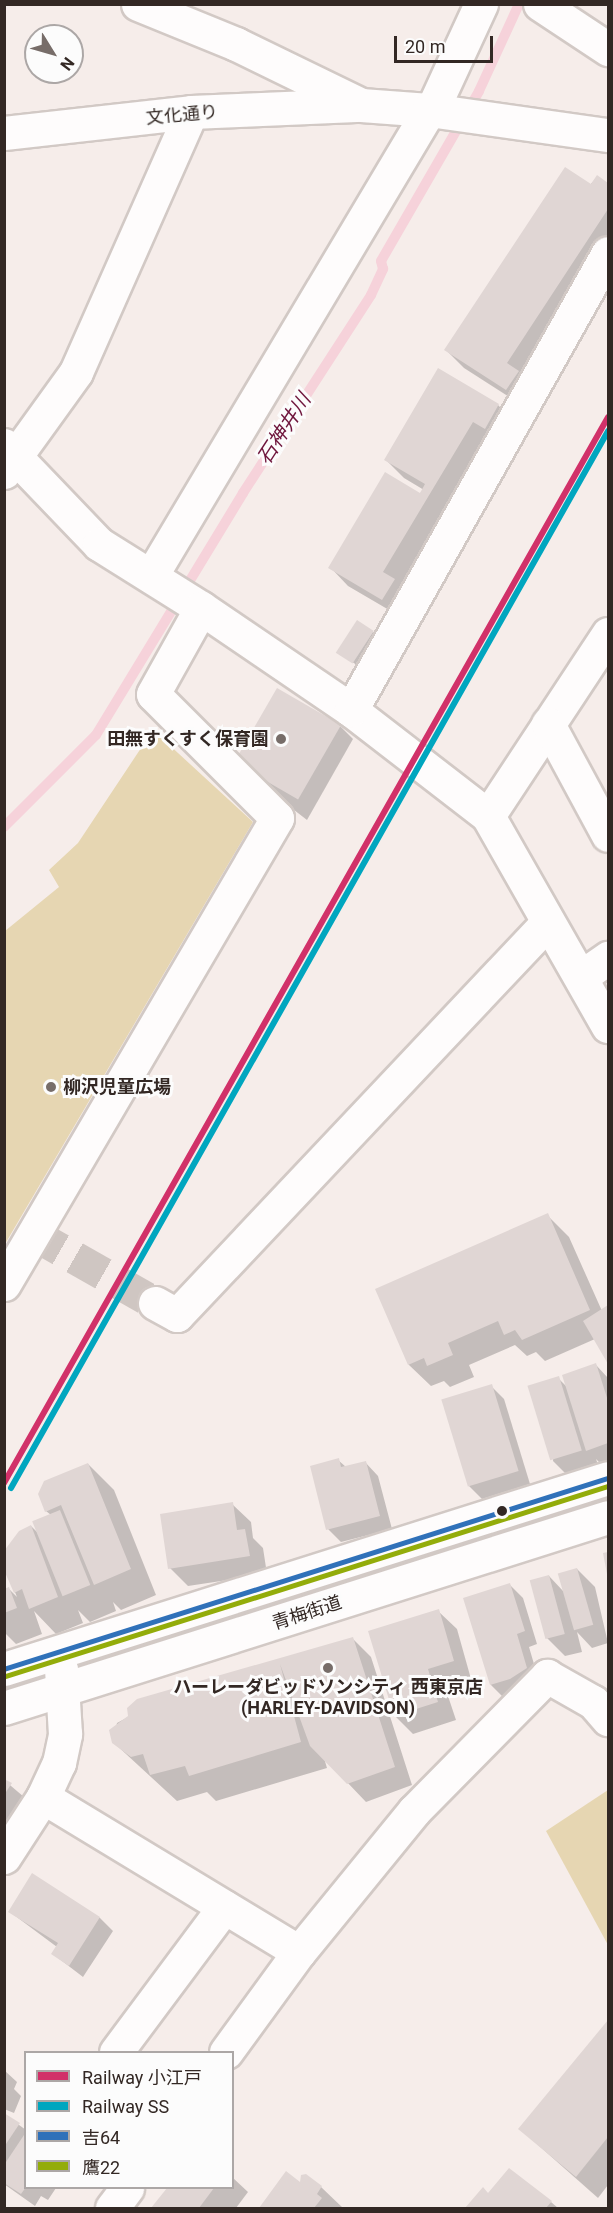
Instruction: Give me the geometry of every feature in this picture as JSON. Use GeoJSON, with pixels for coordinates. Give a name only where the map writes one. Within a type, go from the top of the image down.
{"type":"FeatureCollection","features":[{"type":"Feature","properties":{"kind":"street"},"geometry":{"type":"LineString","coordinates":[[151,576],[436,111],[481,4]]}},
{"type":"Feature","properties":{"kind":"street"},"geometry":{"type":"LineString","coordinates":[[147,6],[236,44],[361,105]]}},
{"type":"Feature","properties":{"kind":"street"},"geometry":{"type":"LineString","coordinates":[[546,8],[609,49]]}},
{"type":"Feature","properties":{"kind":"street","name":"文化通り"},"geometry":{"type":"LineString","coordinates":[[4,133],[191,112],[361,105],[487,117],[609,135]]}},
{"type":"Feature","properties":{"kind":"street"},"geometry":{"type":"LineString","coordinates":[[191,112],[76,372],[8,458],[99,544],[201,608],[351,710],[488,816],[609,1026]]}},
{"type":"Feature","properties":{"kind":"street"},"geometry":{"type":"LineString","coordinates":[[351,710],[609,253]]}},
{"type":"Feature","properties":{"kind":"street"},"geometry":{"type":"LineString","coordinates":[[4,1284],[277,818],[153,694],[201,608]]}},
{"type":"Feature","properties":{"kind":"street"},"geometry":{"type":"LineString","coordinates":[[488,816],[609,634]]}},
{"type":"Feature","properties":{"kind":"street"},"geometry":{"type":"LineString","coordinates":[[548,724],[609,835]]}},
{"type":"Feature","properties":{"kind":"street"},"geometry":{"type":"LineString","coordinates":[[155,1303],[177,1315],[548,922]]}},
{"type":"Feature","properties":{"kind":"street"},"geometry":{"type":"LineString","coordinates":[[582,976],[609,958]]}},
{"type":"Feature","properties":{"kind":"street","name":"青梅街道"},"geometry":{"type":"LineString","coordinates":[[4,1669],[609,1478]]}},
{"type":"Feature","properties":{"kind":"street","name":"青梅街道"},"geometry":{"type":"LineString","coordinates":[[4,1708],[609,1518]]}},
{"type":"Feature","properties":{"kind":"street"},"geometry":{"type":"LineString","coordinates":[[4,1857],[43,1797],[59,1763],[65,1734],[64,1691],[59,1653]]}},
{"type":"Feature","properties":{"kind":"street"},"geometry":{"type":"LineString","coordinates":[[227,2051],[299,1952],[414,1811],[546,1676],[593,1702],[609,1719]]}},
{"type":"Feature","properties":{"kind":"street"},"geometry":{"type":"LineString","coordinates":[[43,1797],[299,1952]]}},
{"type":"Feature","properties":{"kind":"street"},"geometry":{"type":"LineString","coordinates":[[117,2051],[224,1906]]}},
{"type":"Feature","properties":{"kind":"street"},"geometry":{"type":"LineString","coordinates":[[112,2208],[126,2189]]}},
{"type":"Feature","properties":{"kind":"shaded area","name":"柳沢児童広場"},"geometry":{"type":"Polygon","coordinates":[[[153,730],[253,822],[5,1244],[5,931],[59,887],[49,870],[78,843],[153,730]]]}},
{"type":"Feature","properties":{"kind":"shaded area"},"geometry":{"type":"Polygon","coordinates":[[[608,1790],[608,1945],[546,1831],[608,1790]]]}},
{"type":"Feature","properties":{"kind":"building"},"geometry":{"type":"Polygon","coordinates":[[[565,167],[591,184],[597,175],[608,183],[608,209],[507,363],[519,371],[506,390],[444,350],[565,167]]]}},
{"type":"Feature","properties":{"kind":"building"},"geometry":{"type":"Polygon","coordinates":[[[438,368],[499,404],[485,429],[473,422],[383,572],[395,579],[382,600],[328,568],[385,472],[420,493],[425,484],[384,460],[438,368]]]}},
{"type":"Feature","properties":{"kind":"building"},"geometry":{"type":"Polygon","coordinates":[[[357,620],[374,631],[353,664],[336,653],[357,620]]]}},
{"type":"Feature","properties":{"kind":"building"},"geometry":{"type":"Polygon","coordinates":[[[277,688],[341,725],[298,799],[234,762],[277,688]]]}},
{"type":"Feature","properties":{"kind":"building"},"geometry":{"type":"Polygon","coordinates":[[[548,1213],[590,1310],[522,1340],[515,1330],[504,1335],[498,1321],[448,1343],[453,1355],[427,1366],[424,1358],[408,1365],[375,1289],[548,1213]]]}},
{"type":"Feature","properties":{"kind":"building"},"geometry":{"type":"Polygon","coordinates":[[[608,1305],[608,1364],[583,1321],[608,1305]]]}},
{"type":"Feature","properties":{"kind":"building"},"geometry":{"type":"Polygon","coordinates":[[[596,1363],[608,1401],[608,1443],[586,1451],[562,1375],[596,1363]]]}},
{"type":"Feature","properties":{"kind":"building"},"geometry":{"type":"Polygon","coordinates":[[[559,1376],[582,1451],[550,1460],[527,1386],[559,1376]]]}},
{"type":"Feature","properties":{"kind":"building"},"geometry":{"type":"Polygon","coordinates":[[[492,1384],[519,1471],[468,1487],[441,1399],[492,1384]]]}},
{"type":"Feature","properties":{"kind":"building"},"geometry":{"type":"Polygon","coordinates":[[[339,1458],[341,1467],[366,1461],[380,1516],[326,1530],[310,1466],[339,1458]]]}},
{"type":"Feature","properties":{"kind":"building"},"geometry":{"type":"Polygon","coordinates":[[[88,1463],[131,1569],[94,1585],[61,1505],[45,1512],[38,1494],[44,1481],[88,1463]]]}},
{"type":"Feature","properties":{"kind":"building"},"geometry":{"type":"Polygon","coordinates":[[[233,1502],[237,1530],[245,1529],[250,1556],[168,1569],[160,1514],[233,1502]]]}},
{"type":"Feature","properties":{"kind":"building"},"geometry":{"type":"Polygon","coordinates":[[[60,1510],[90,1585],[63,1596],[32,1521],[60,1510]]]}},
{"type":"Feature","properties":{"kind":"building"},"geometry":{"type":"Polygon","coordinates":[[[31,1525],[58,1597],[29,1609],[22,1589],[14,1593],[4,1570],[4,1551],[19,1531],[31,1525]]]}},
{"type":"Feature","properties":{"kind":"building"},"geometry":{"type":"Polygon","coordinates":[[[608,1552],[608,1574],[607,1574],[603,1553],[608,1552]]]}},
{"type":"Feature","properties":{"kind":"building"},"geometry":{"type":"Polygon","coordinates":[[[577,1568],[593,1625],[574,1630],[558,1574],[577,1568]]]}},
{"type":"Feature","properties":{"kind":"building"},"geometry":{"type":"Polygon","coordinates":[[[549,1575],[565,1634],[545,1639],[530,1580],[549,1575]]]}},
{"type":"Feature","properties":{"kind":"building"},"geometry":{"type":"Polygon","coordinates":[[[510,1583],[525,1631],[517,1634],[527,1668],[510,1679],[490,1685],[463,1598],[510,1583]]]}},
{"type":"Feature","properties":{"kind":"building"},"geometry":{"type":"Polygon","coordinates":[[[9,1587],[17,1608],[4,1613],[4,1589],[9,1587]]]}},
{"type":"Feature","properties":{"kind":"building"},"geometry":{"type":"Polygon","coordinates":[[[439,1609],[454,1661],[428,1669],[438,1702],[394,1716],[368,1631],[439,1609]]]}},
{"type":"Feature","properties":{"kind":"building"},"geometry":{"type":"Polygon","coordinates":[[[353,1637],[395,1767],[347,1784],[310,1746],[280,1664],[301,1742],[189,1776],[185,1766],[150,1775],[143,1754],[131,1757],[112,1743],[109,1730],[128,1716],[127,1708],[137,1699],[353,1637]]]}},
{"type":"Feature","properties":{"kind":"building"},"geometry":{"type":"Polygon","coordinates":[[[4,1779],[12,1783],[4,1795],[4,1779]]]}},
{"type":"Feature","properties":{"kind":"building"},"geometry":{"type":"Polygon","coordinates":[[[32,1873],[100,1917],[69,1966],[51,1954],[58,1943],[8,1912],[32,1873]]]}},
{"type":"Feature","properties":{"kind":"building"},"geometry":{"type":"Polygon","coordinates":[[[608,2020],[608,2137],[576,2177],[518,2129],[608,2020]]]}},
{"type":"Feature","properties":{"kind":"building"},"geometry":{"type":"Polygon","coordinates":[[[4,2113],[20,2123],[4,2147],[4,2113]]]}},
{"type":"Feature","properties":{"kind":"building"},"geometry":{"type":"Polygon","coordinates":[[[24,2135],[25,2189],[21,2194],[4,2183],[4,2165],[24,2135]]]}},
{"type":"Feature","properties":{"kind":"building"},"geometry":{"type":"Polygon","coordinates":[[[509,2168],[552,2201],[546,2208],[465,2208],[483,2187],[488,2193],[509,2168]]]}},
{"type":"Feature","properties":{"kind":"building"},"geometry":{"type":"Polygon","coordinates":[[[286,2171],[300,2182],[301,2175],[306,2174],[322,2186],[317,2194],[322,2198],[314,2208],[259,2208],[286,2171]]]}},
{"type":"Feature","properties":{"kind":"building"},"geometry":{"type":"Polygon","coordinates":[[[166,2189],[213,2189],[199,2208],[151,2208],[166,2189]]]}},
{"type":"Feature","properties":{"kind":"waterway","name":"石神井川"},"geometry":{"type":"LineString","coordinates":[[4,827],[96,735],[243,493],[371,295],[383,269],[381,261],[479,91],[519,4]]}},
{"type":"Feature","properties":{"kind":"tunnel"},"geometry":{"type":"LineString","coordinates":[[32,1233],[155,1303]]}},
{"type":"Feature","properties":{"kind":"rail line","name":"小江戸"},"geometry":{"type":"LineString","coordinates":[[4,1483],[608,417]]}},
{"type":"Feature","properties":{"kind":"rail line","name":"SS"},"geometry":{"type":"LineString","coordinates":[[11,1488],[608,431]]}},
{"type":"Feature","properties":{"kind":"transit line","name":"吉64"},"geometry":{"type":"LineString","coordinates":[[4,1669],[608,1478]]}},
{"type":"Feature","properties":{"kind":"transit line","name":"鷹22"},"geometry":{"type":"LineString","coordinates":[[6,1676],[608,1486]]}},
{"type":"Feature","properties":{"kind":"place","name":"田無すくすく保育園"},"geometry":{"type":"Point","coordinates":[281,739]}},
{"type":"Feature","properties":{"kind":"place","name":"柳沢児童広場"},"geometry":{"type":"Point","coordinates":[51,1087]}},
{"type":"Feature","properties":{"kind":"place","name":"ハーレーダビッドソンシティ 西東京店 (HARLEY-DAVIDSON)"},"geometry":{"type":"Point","coordinates":[328,1668]}}]}
